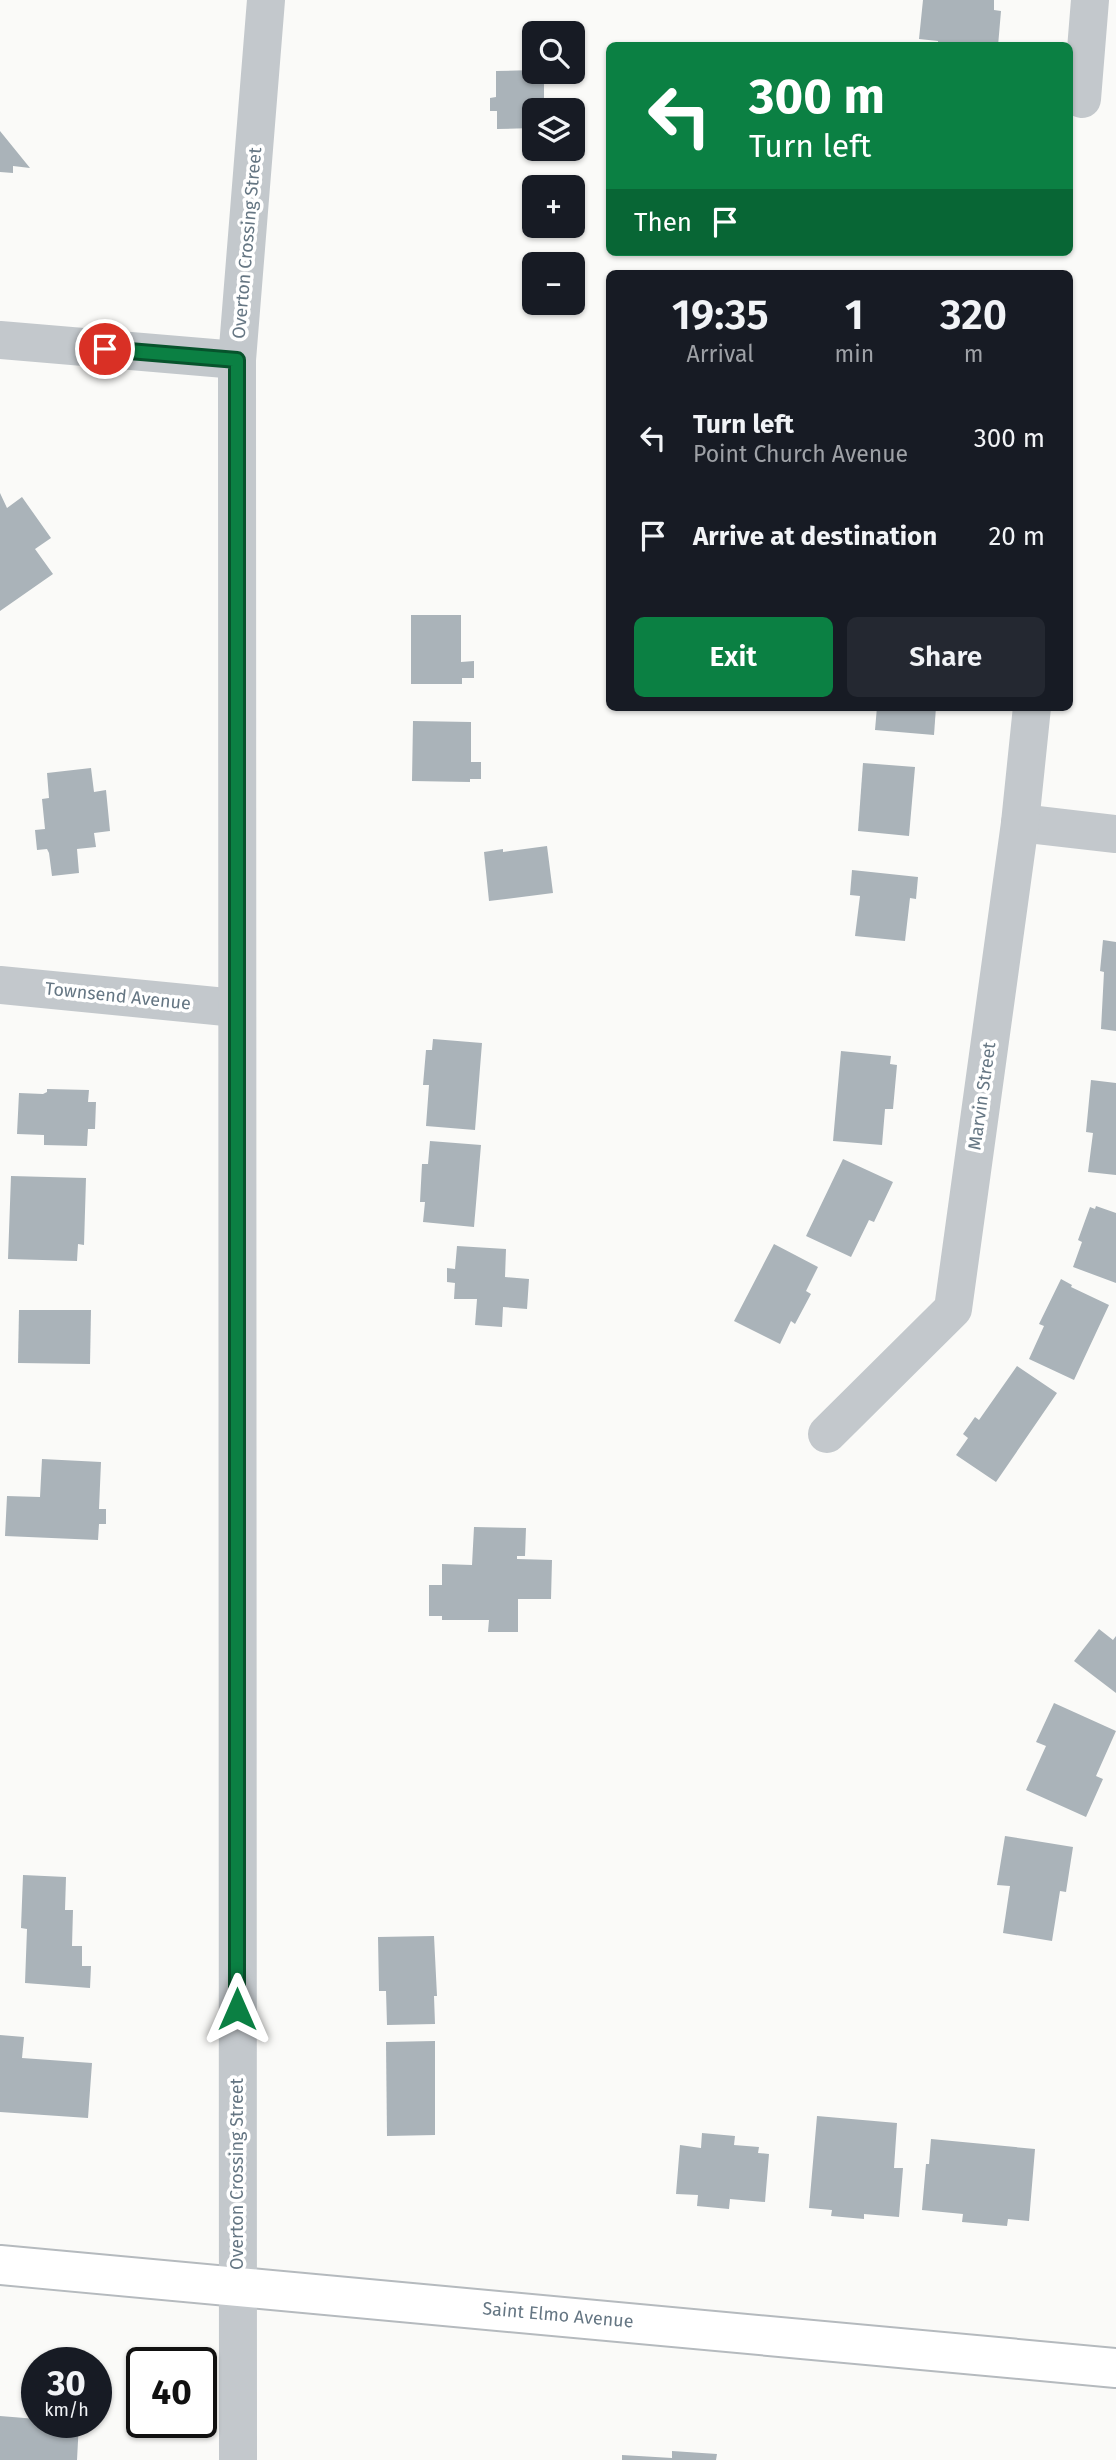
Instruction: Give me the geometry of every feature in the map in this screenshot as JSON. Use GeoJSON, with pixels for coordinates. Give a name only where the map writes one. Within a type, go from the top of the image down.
{"type":"FeatureCollection","features":[{"type":"Feature","properties":{"kind":"main road","name":"Saint Elmo Avenue"},"geometry":{"type":"LineString","coordinates":[[0,2265],[1116,2368]]}},
{"type":"Feature","properties":{"kind":"street","name":"Overton Crossing Street"},"geometry":{"type":"LineString","coordinates":[[238,2460],[237,360],[266,0]]}},
{"type":"Feature","properties":{"kind":"street"},"geometry":{"type":"LineString","coordinates":[[1082,99],[1090,0]]}},
{"type":"Feature","properties":{"kind":"street"},"geometry":{"type":"LineString","coordinates":[[0,340],[237,360]]}},
{"type":"Feature","properties":{"kind":"street","name":"Marvin Street"},"geometry":{"type":"LineString","coordinates":[[827,1434],[953,1309],[1020,823],[1032,711]]}},
{"type":"Feature","properties":{"kind":"street"},"geometry":{"type":"LineString","coordinates":[[1020,823],[1116,834]]}},
{"type":"Feature","properties":{"kind":"street","name":"Townsend Avenue"},"geometry":{"type":"LineString","coordinates":[[0,985],[236,1008]]}},
{"type":"Feature","properties":{"kind":"building"},"geometry":{"type":"Polygon","coordinates":[[[923,0],[994,0],[994,10],[1001,11],[998,42],[938,42],[919,39],[923,0]]]}},
{"type":"Feature","properties":{"kind":"building"},"geometry":{"type":"Polygon","coordinates":[[[522,70],[522,84],[544,84],[544,98],[522,98],[522,128],[497,129],[497,111],[490,111],[490,98],[496,97],[496,71],[522,70]]]}},
{"type":"Feature","properties":{"kind":"building"},"geometry":{"type":"Polygon","coordinates":[[[0,131],[30,168],[13,166],[13,173],[0,172],[0,131]]]}},
{"type":"Feature","properties":{"kind":"building"},"geometry":{"type":"Polygon","coordinates":[[[0,493],[7,508],[22,497],[51,538],[35,549],[53,574],[0,611],[0,493]]]}},
{"type":"Feature","properties":{"kind":"building"},"geometry":{"type":"Polygon","coordinates":[[[411,615],[461,615],[461,662],[474,661],[474,678],[462,678],[462,684],[411,684],[411,615]]]}},
{"type":"Feature","properties":{"kind":"building"},"geometry":{"type":"Polygon","coordinates":[[[877,711],[936,711],[934,735],[875,730],[877,711]]]}},
{"type":"Feature","properties":{"kind":"building"},"geometry":{"type":"Polygon","coordinates":[[[413,721],[471,722],[471,762],[481,762],[481,779],[470,779],[470,782],[412,781],[413,721]]]}},
{"type":"Feature","properties":{"kind":"building"},"geometry":{"type":"Polygon","coordinates":[[[863,763],[915,767],[909,836],[858,831],[863,763]]]}},
{"type":"Feature","properties":{"kind":"building"},"geometry":{"type":"Polygon","coordinates":[[[91,768],[94,792],[106,790],[110,831],[94,833],[96,847],[77,849],[79,873],[52,876],[49,853],[47,849],[37,850],[35,830],[45,829],[42,799],[49,798],[47,773],[91,768]]]}},
{"type":"Feature","properties":{"kind":"building"},"geometry":{"type":"Polygon","coordinates":[[[547,846],[553,893],[489,901],[484,852],[547,846]]]}},
{"type":"Feature","properties":{"kind":"building"},"geometry":{"type":"Polygon","coordinates":[[[852,870],[918,877],[916,899],[910,898],[905,941],[855,936],[860,896],[850,895],[852,870]]]}},
{"type":"Feature","properties":{"kind":"building"},"geometry":{"type":"Polygon","coordinates":[[[1103,940],[1116,942],[1116,1031],[1101,1029],[1104,972],[1100,971],[1103,940]]]}},
{"type":"Feature","properties":{"kind":"building"},"geometry":{"type":"Polygon","coordinates":[[[433,1039],[482,1043],[475,1130],[426,1126],[429,1085],[423,1085],[426,1050],[432,1050],[433,1039]]]}},
{"type":"Feature","properties":{"kind":"building"},"geometry":{"type":"Polygon","coordinates":[[[841,1051],[891,1056],[890,1064],[897,1065],[893,1109],[885,1109],[882,1145],[833,1141],[841,1051]]]}},
{"type":"Feature","properties":{"kind":"building"},"geometry":{"type":"Polygon","coordinates":[[[1091,1080],[1116,1083],[1116,1175],[1088,1172],[1093,1133],[1086,1132],[1091,1080]]]}},
{"type":"Feature","properties":{"kind":"building"},"geometry":{"type":"Polygon","coordinates":[[[47,1089],[89,1090],[88,1102],[96,1102],[95,1129],[88,1129],[87,1146],[44,1145],[44,1135],[17,1134],[19,1093],[43,1094],[47,1089]]]}},
{"type":"Feature","properties":{"kind":"building"},"geometry":{"type":"Polygon","coordinates":[[[430,1141],[481,1145],[474,1227],[423,1222],[425,1202],[420,1202],[422,1164],[428,1164],[430,1141]]]}},
{"type":"Feature","properties":{"kind":"building"},"geometry":{"type":"Polygon","coordinates":[[[843,1159],[893,1182],[874,1222],[869,1220],[851,1257],[806,1236],[843,1159]]]}},
{"type":"Feature","properties":{"kind":"building"},"geometry":{"type":"Polygon","coordinates":[[[11,1176],[86,1178],[84,1245],[78,1244],[77,1261],[8,1259],[11,1176]]]}},
{"type":"Feature","properties":{"kind":"building"},"geometry":{"type":"Polygon","coordinates":[[[1096,1206],[1116,1213],[1116,1283],[1073,1267],[1082,1242],[1078,1240],[1090,1207],[1095,1209],[1096,1206]]]}},
{"type":"Feature","properties":{"kind":"building"},"geometry":{"type":"Polygon","coordinates":[[[774,1244],[818,1267],[806,1291],[811,1294],[795,1324],[791,1321],[780,1344],[734,1321],[774,1244]]]}},
{"type":"Feature","properties":{"kind":"building"},"geometry":{"type":"Polygon","coordinates":[[[457,1246],[506,1249],[505,1277],[529,1279],[527,1309],[503,1307],[502,1327],[475,1325],[477,1299],[454,1299],[455,1283],[447,1282],[447,1268],[455,1269],[457,1246]]]}},
{"type":"Feature","properties":{"kind":"building"},"geometry":{"type":"Polygon","coordinates":[[[1061,1279],[1072,1285],[1071,1287],[1109,1305],[1074,1380],[1029,1359],[1044,1326],[1039,1324],[1061,1279]]]}},
{"type":"Feature","properties":{"kind":"building"},"geometry":{"type":"Polygon","coordinates":[[[19,1310],[91,1310],[90,1364],[18,1363],[19,1310]]]}},
{"type":"Feature","properties":{"kind":"building"},"geometry":{"type":"Polygon","coordinates":[[[1017,1366],[1057,1393],[996,1482],[956,1455],[968,1438],[963,1434],[975,1417],[979,1420],[1017,1366]]]}},
{"type":"Feature","properties":{"kind":"building"},"geometry":{"type":"Polygon","coordinates":[[[42,1459],[101,1462],[99,1509],[106,1509],[106,1524],[99,1524],[98,1540],[5,1536],[7,1496],[40,1497],[42,1459]]]}},
{"type":"Feature","properties":{"kind":"building"},"geometry":{"type":"Polygon","coordinates":[[[474,1527],[526,1528],[525,1556],[517,1556],[517,1559],[552,1560],[551,1599],[518,1599],[518,1632],[488,1632],[489,1620],[442,1620],[442,1616],[429,1616],[429,1585],[442,1585],[442,1564],[472,1565],[474,1527]]]}},
{"type":"Feature","properties":{"kind":"building"},"geometry":{"type":"Polygon","coordinates":[[[1099,1629],[1113,1640],[1116,1636],[1116,1693],[1074,1661],[1099,1629]]]}},
{"type":"Feature","properties":{"kind":"building"},"geometry":{"type":"Polygon","coordinates":[[[1054,1703],[1116,1731],[1096,1776],[1103,1779],[1086,1817],[1026,1790],[1046,1746],[1036,1742],[1054,1703]]]}},
{"type":"Feature","properties":{"kind":"building"},"geometry":{"type":"Polygon","coordinates":[[[1005,1836],[1073,1847],[1066,1892],[1060,1891],[1052,1941],[1003,1933],[1010,1886],[997,1885],[1005,1836]]]}},
{"type":"Feature","properties":{"kind":"building"},"geometry":{"type":"Polygon","coordinates":[[[23,1875],[66,1877],[65,1910],[73,1910],[72,1946],[82,1946],[82,1966],[91,1966],[90,1988],[25,1983],[27,1929],[21,1928],[23,1875]]]}},
{"type":"Feature","properties":{"kind":"building"},"geometry":{"type":"Polygon","coordinates":[[[434,1936],[437,1996],[434,1996],[435,2024],[387,2025],[386,1991],[379,1991],[378,1937],[434,1936]]]}},
{"type":"Feature","properties":{"kind":"building"},"geometry":{"type":"Polygon","coordinates":[[[0,2035],[24,2037],[22,2058],[92,2063],[88,2118],[0,2112],[0,2035]]]}},
{"type":"Feature","properties":{"kind":"building"},"geometry":{"type":"Polygon","coordinates":[[[435,2041],[435,2135],[387,2136],[386,2042],[435,2041]]]}},
{"type":"Feature","properties":{"kind":"building"},"geometry":{"type":"Polygon","coordinates":[[[817,2116],[897,2123],[894,2168],[903,2168],[899,2217],[864,2214],[864,2219],[831,2216],[832,2210],[809,2208],[817,2116]]]}},
{"type":"Feature","properties":{"kind":"building"},"geometry":{"type":"Polygon","coordinates":[[[702,2133],[735,2136],[734,2145],[759,2147],[758,2153],[769,2154],[765,2202],[730,2199],[729,2209],[697,2206],[698,2195],[676,2194],[680,2145],[701,2148],[702,2133]]]}},
{"type":"Feature","properties":{"kind":"building"},"geometry":{"type":"Polygon","coordinates":[[[931,2139],[1035,2149],[1029,2221],[1008,2219],[1007,2226],[962,2222],[963,2214],[922,2210],[931,2139]]]}},
{"type":"Feature","properties":{"kind":"building"},"geometry":{"type":"Polygon","coordinates":[[[0,2416],[21,2418],[21,2438],[78,2438],[77,2460],[0,2460],[0,2416]]]}},
{"type":"Feature","properties":{"kind":"building"},"geometry":{"type":"Polygon","coordinates":[[[672,2451],[717,2454],[716,2460],[622,2460],[622,2455],[672,2458],[672,2451]]]}},
{"type":"Feature","properties":{"kind":"route"},"geometry":{"type":"LineString","coordinates":[[105,349],[237,360],[237,2009]]}}]}
